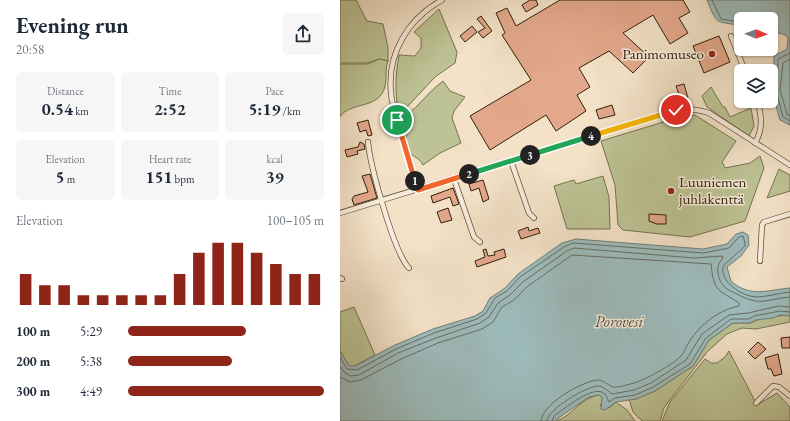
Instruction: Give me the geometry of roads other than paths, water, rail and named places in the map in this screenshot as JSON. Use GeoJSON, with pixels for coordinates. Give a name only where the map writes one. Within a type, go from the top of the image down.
{"type":"FeatureCollection","features":[{"type":"Feature","properties":{"kind":"street"},"geometry":{"type":"LineString","coordinates":[[418,190],[393,103],[390,87],[391,70],[397,48],[407,30],[420,15],[442,0]]}},
{"type":"Feature","properties":{"kind":"street"},"geometry":{"type":"LineString","coordinates":[[731,36],[742,64]]}},
{"type":"Feature","properties":{"kind":"street"},"geometry":{"type":"LineString","coordinates":[[755,143],[760,128],[759,108]]}},
{"type":"Feature","properties":{"kind":"street"},"geometry":{"type":"LineString","coordinates":[[340,213],[687,109],[696,109],[709,114],[790,165]]}},
{"type":"Feature","properties":{"kind":"street"},"geometry":{"type":"LineString","coordinates":[[368,142],[373,171],[393,237],[404,263],[409,268]]}},
{"type":"Feature","properties":{"kind":"street"},"geometry":{"type":"LineString","coordinates":[[511,161],[528,213],[534,218]]}},
{"type":"Feature","properties":{"kind":"street"},"geometry":{"type":"LineString","coordinates":[[454,179],[474,237],[480,242]]}},
{"type":"Feature","properties":{"kind":"street"},"geometry":{"type":"LineString","coordinates":[[760,261],[762,225],[764,222],[790,214]]}},
{"type":"Feature","properties":{"kind":"street"},"geometry":{"type":"LineString","coordinates":[[756,403],[773,386],[780,387],[790,396]]}},
{"type":"Feature","properties":{"kind":"water"},"geometry":{"type":"Polygon","coordinates":[[[707,0],[790,0],[790,125],[780,120],[777,108],[778,108],[778,64],[774,64],[774,56],[778,56],[778,54],[787,49],[788,39],[786,35],[778,33],[778,12],[734,12],[734,25],[723,23],[716,19],[707,0]]]}},
{"type":"Feature","properties":{"kind":"water","name":"Porovesi"},"geometry":{"type":"Polygon","coordinates":[[[743,232],[748,235],[749,245],[741,256],[727,267],[731,281],[745,290],[759,292],[790,288],[790,316],[780,315],[773,318],[755,320],[750,323],[733,323],[709,340],[693,366],[655,391],[636,399],[616,402],[605,410],[601,409],[602,397],[599,395],[589,397],[554,421],[340,421],[340,351],[349,366],[355,366],[395,345],[433,329],[475,316],[483,311],[490,298],[505,288],[518,274],[562,243],[576,239],[703,249],[727,244],[736,234],[743,232]]]}},
{"type":"Feature","properties":{"kind":"place","name":"Panimomuseo"},"geometry":{"type":"Point","coordinates":[712,54]}},
{"type":"Feature","properties":{"kind":"place","name":"Luuniemen juhlakenttä"},"geometry":{"type":"Point","coordinates":[671,191]}}]}
